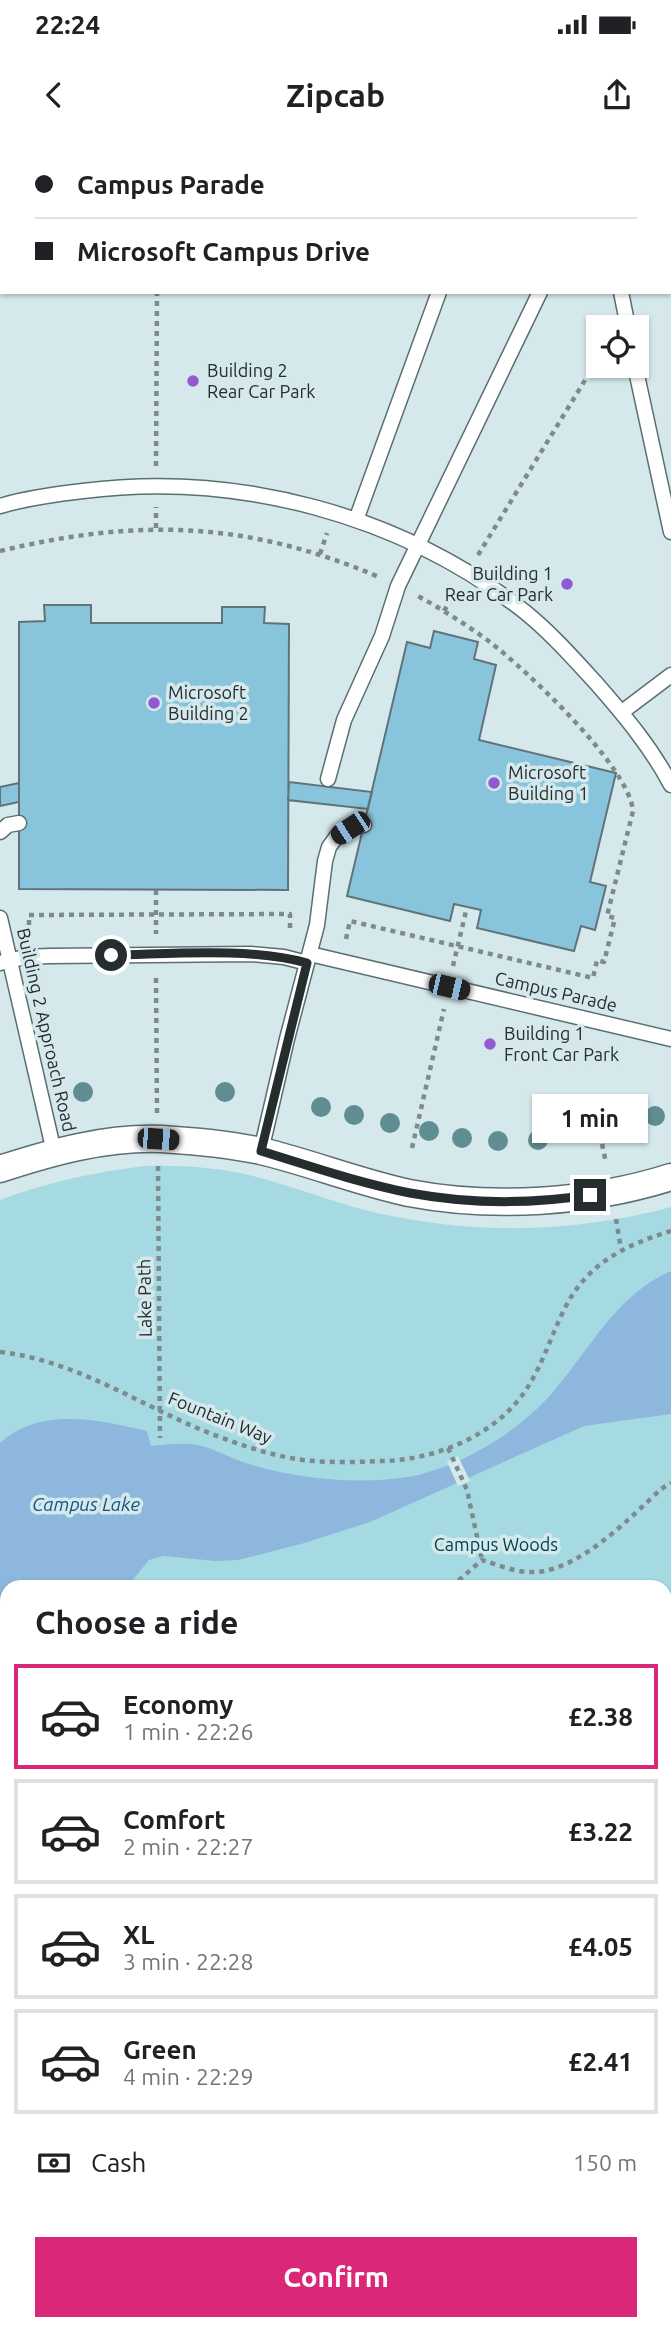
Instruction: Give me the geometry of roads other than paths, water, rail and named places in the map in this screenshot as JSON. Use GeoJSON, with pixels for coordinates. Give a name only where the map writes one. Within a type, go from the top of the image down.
{"type":"FeatureCollection","features":[{"type":"Feature","properties":{"kind":"street"},"geometry":{"type":"LineString","coordinates":[[0,1169],[54,1152],[105,1143],[158,1139],[206,1142],[261,1151],[341,1176],[411,1193],[477,1200],[570,1198],[611,1192],[671,1177]]}},
{"type":"Feature","properties":{"kind":"lane"},"geometry":{"type":"LineString","coordinates":[[356,520],[438,294]]}},
{"type":"Feature","properties":{"kind":"lane"},"geometry":{"type":"LineString","coordinates":[[328,779],[344,720],[382,636],[398,586],[539,294]]}},
{"type":"Feature","properties":{"kind":"lane"},"geometry":{"type":"LineString","coordinates":[[621,294],[626,315]]}},
{"type":"Feature","properties":{"kind":"lane"},"geometry":{"type":"LineString","coordinates":[[638,378],[671,532]]}},
{"type":"Feature","properties":{"kind":"lane"},"geometry":{"type":"LineString","coordinates":[[0,506],[58,494],[156,484],[274,498],[356,520],[417,546],[468,573],[526,613],[578,663],[622,712],[647,745],[671,785]]}},
{"type":"Feature","properties":{"kind":"lane"},"geometry":{"type":"LineString","coordinates":[[622,712],[671,676]]}},
{"type":"Feature","properties":{"kind":"lane"},"geometry":{"type":"LineString","coordinates":[[0,832],[8,825],[19,823]]}},
{"type":"Feature","properties":{"kind":"lane"},"geometry":{"type":"LineString","coordinates":[[261,1151],[317,925],[325,861],[337,836],[350,828],[364,825]]}},
{"type":"Feature","properties":{"kind":"lane","name":"Building 2 Approach Road"},"geometry":{"type":"LineString","coordinates":[[0,918],[5,962],[54,1152]]}},
{"type":"Feature","properties":{"kind":"lane","name":"Campus Parade"},"geometry":{"type":"LineString","coordinates":[[5,962],[50,956],[251,954],[308,958],[449,987],[671,1039]]}},
{"type":"Feature","properties":{"kind":"water","name":"Campus Lake"},"geometry":{"type":"Polygon","coordinates":[[[671,1271],[671,1414],[584,1426],[370,1522],[238,1560],[216,1561],[163,1556],[149,1560],[133,1580],[0,1580],[0,1443],[16,1431],[52,1420],[90,1420],[147,1431],[151,1446],[196,1445],[249,1464],[308,1477],[369,1480],[408,1477],[468,1456],[524,1420],[553,1392],[620,1308],[652,1281],[671,1271]]]}},
{"type":"Feature","properties":{"kind":"place","name":"Building 2 Rear Car Park"},"geometry":{"type":"Point","coordinates":[193,381]}},
{"type":"Feature","properties":{"kind":"place","name":"Building 1 Rear Car Park"},"geometry":{"type":"Point","coordinates":[567,584]}},
{"type":"Feature","properties":{"kind":"place","name":"Microsoft Building 2"},"geometry":{"type":"Point","coordinates":[154,703]}},
{"type":"Feature","properties":{"kind":"place","name":"Microsoft Building 1"},"geometry":{"type":"Point","coordinates":[494,783]}},
{"type":"Feature","properties":{"kind":"place","name":"Building 1 Front Car Park"},"geometry":{"type":"Point","coordinates":[490,1044]}},
{"type":"Feature","properties":{"kind":"park label","name":"Campus Woods"},"geometry":{"type":"Point","coordinates":[496,1545]}}]}
